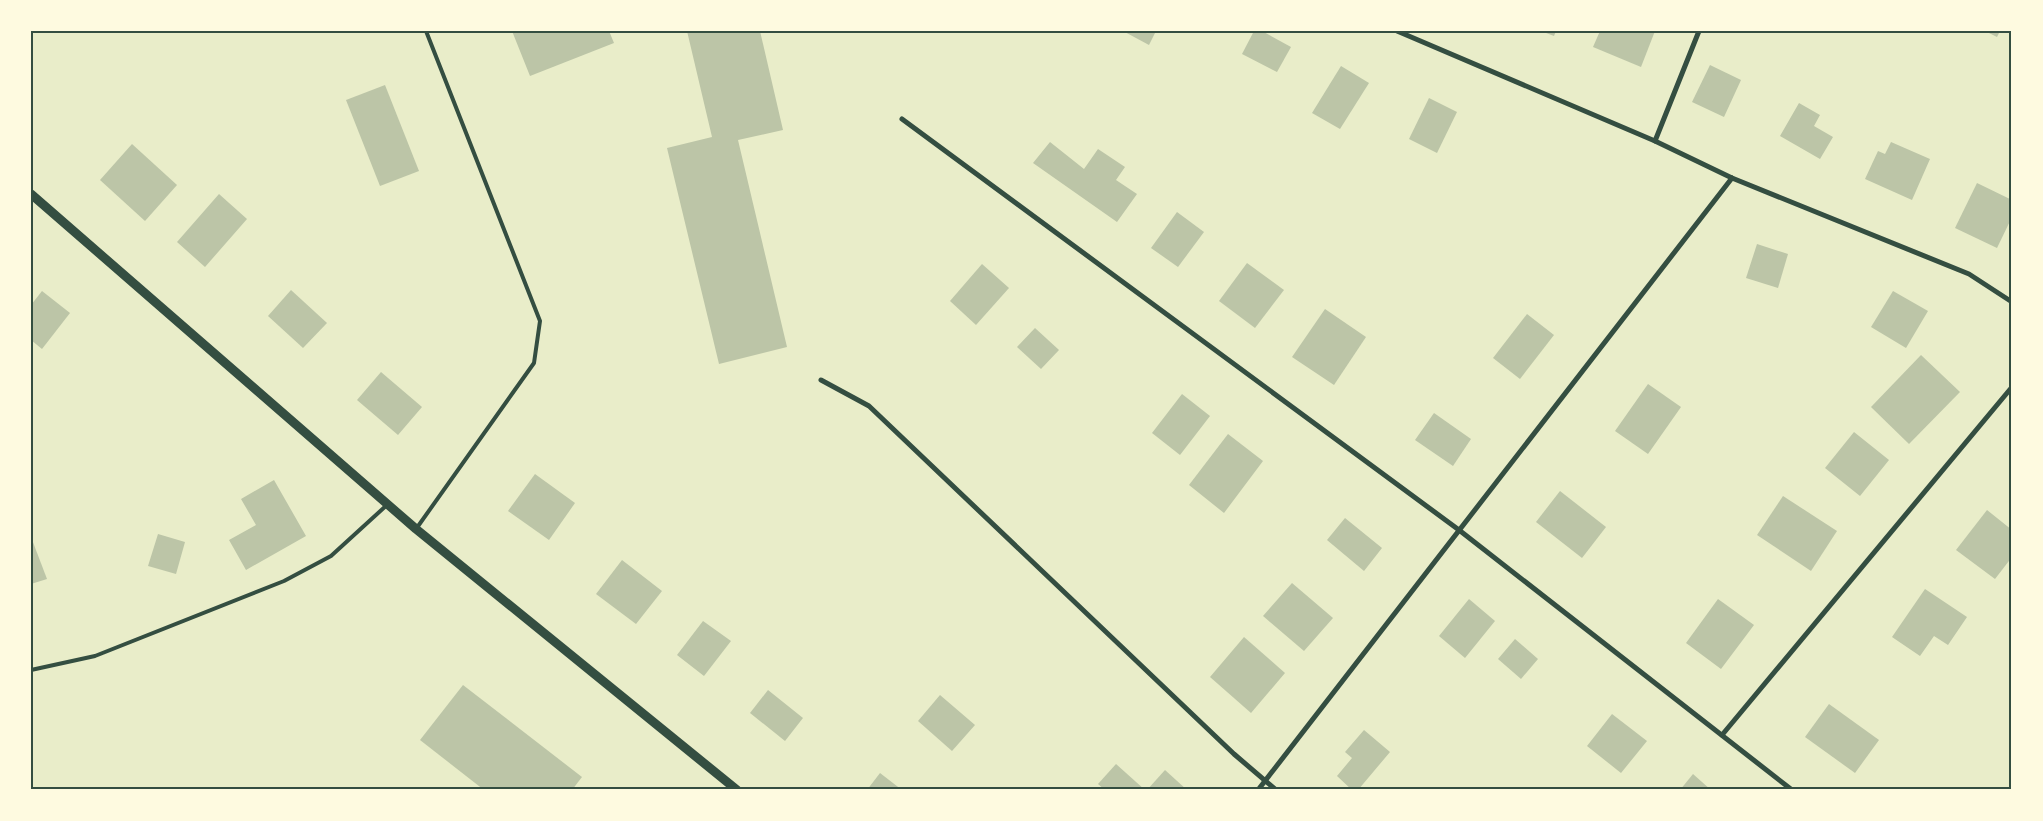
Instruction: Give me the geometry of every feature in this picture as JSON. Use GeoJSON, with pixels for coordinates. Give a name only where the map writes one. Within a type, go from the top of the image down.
{"type":"FeatureCollection","features":[{"type":"Feature","properties":{"kind":"street"},"geometry":{"type":"LineString","coordinates":[[1397,31],[1655,141],[1732,178],[1969,274],[2012,302]]}},
{"type":"Feature","properties":{"kind":"street"},"geometry":{"type":"LineString","coordinates":[[1655,141],[1699,31]]}},
{"type":"Feature","properties":{"kind":"street"},"geometry":{"type":"LineString","coordinates":[[902,119],[1459,530],[1792,790]]}},
{"type":"Feature","properties":{"kind":"street"},"geometry":{"type":"LineString","coordinates":[[1258,790],[1732,178]]}},
{"type":"Feature","properties":{"kind":"street"},"geometry":{"type":"LineString","coordinates":[[31,194],[416,529],[738,790]]}},
{"type":"Feature","properties":{"kind":"street"},"geometry":{"type":"LineString","coordinates":[[821,380],[869,406],[1234,754],[1276,790]]}},
{"type":"Feature","properties":{"kind":"street"},"geometry":{"type":"LineString","coordinates":[[1722,736],[2012,387]]}},
{"type":"Feature","properties":{"kind":"lane"},"geometry":{"type":"LineString","coordinates":[[416,529],[534,363],[540,322],[426,31]]}},
{"type":"Feature","properties":{"kind":"lane"},"geometry":{"type":"LineString","coordinates":[[31,670],[95,656],[284,581],[331,556],[388,504]]}},
{"type":"Feature","properties":{"kind":"building"},"geometry":{"type":"Polygon","coordinates":[[[512,31],[609,31],[614,43],[530,76],[512,31]]]}},
{"type":"Feature","properties":{"kind":"building"},"geometry":{"type":"Polygon","coordinates":[[[687,31],[760,31],[783,130],[738,140],[787,347],[719,364],[667,148],[712,137],[687,31]]]}},
{"type":"Feature","properties":{"kind":"building"},"geometry":{"type":"Polygon","coordinates":[[[1123,31],[1156,31],[1149,45],[1123,31]]]}},
{"type":"Feature","properties":{"kind":"building"},"geometry":{"type":"Polygon","coordinates":[[[1254,31],[1262,31],[1291,47],[1277,72],[1242,54],[1254,31]]]}},
{"type":"Feature","properties":{"kind":"building"},"geometry":{"type":"Polygon","coordinates":[[[1541,31],[1556,31],[1554,36],[1541,31]]]}},
{"type":"Feature","properties":{"kind":"building"},"geometry":{"type":"Polygon","coordinates":[[[1600,31],[1655,31],[1641,67],[1593,47],[1600,31]]]}},
{"type":"Feature","properties":{"kind":"building"},"geometry":{"type":"Polygon","coordinates":[[[1985,31],[2000,31],[1997,37],[1985,31]]]}},
{"type":"Feature","properties":{"kind":"building"},"geometry":{"type":"Polygon","coordinates":[[[1710,65],[1741,80],[1724,117],[1692,102],[1710,65]]]}},
{"type":"Feature","properties":{"kind":"building"},"geometry":{"type":"Polygon","coordinates":[[[1341,66],[1369,83],[1340,129],[1312,113],[1341,66]]]}},
{"type":"Feature","properties":{"kind":"building"},"geometry":{"type":"Polygon","coordinates":[[[385,85],[419,171],[380,186],[346,100],[385,85]]]}},
{"type":"Feature","properties":{"kind":"building"},"geometry":{"type":"Polygon","coordinates":[[[1429,98],[1457,112],[1437,153],[1409,139],[1429,98]]]}},
{"type":"Feature","properties":{"kind":"building"},"geometry":{"type":"Polygon","coordinates":[[[1799,103],[1820,115],[1814,126],[1833,137],[1820,159],[1780,136],[1799,103]]]}},
{"type":"Feature","properties":{"kind":"building"},"geometry":{"type":"Polygon","coordinates":[[[1050,142],[1084,169],[1098,149],[1125,167],[1116,180],[1137,194],[1117,222],[1033,163],[1050,142]]]}},
{"type":"Feature","properties":{"kind":"building"},"geometry":{"type":"Polygon","coordinates":[[[1891,142],[1930,159],[1912,200],[1865,179],[1878,151],[1885,154],[1891,142]]]}},
{"type":"Feature","properties":{"kind":"building"},"geometry":{"type":"Polygon","coordinates":[[[132,144],[177,185],[145,221],[100,180],[132,144]]]}},
{"type":"Feature","properties":{"kind":"building"},"geometry":{"type":"Polygon","coordinates":[[[1977,183],[2012,200],[2012,217],[1997,248],[1955,228],[1977,183]]]}},
{"type":"Feature","properties":{"kind":"building"},"geometry":{"type":"Polygon","coordinates":[[[219,194],[247,219],[205,267],[177,242],[219,194]]]}},
{"type":"Feature","properties":{"kind":"building"},"geometry":{"type":"Polygon","coordinates":[[[1177,212],[1204,232],[1178,267],[1151,248],[1177,212]]]}},
{"type":"Feature","properties":{"kind":"building"},"geometry":{"type":"Polygon","coordinates":[[[1757,244],[1788,254],[1778,288],[1746,278],[1757,244]]]}},
{"type":"Feature","properties":{"kind":"building"},"geometry":{"type":"Polygon","coordinates":[[[1247,263],[1284,290],[1255,328],[1219,301],[1247,263]]]}},
{"type":"Feature","properties":{"kind":"building"},"geometry":{"type":"Polygon","coordinates":[[[982,264],[1009,288],[976,325],[950,301],[982,264]]]}},
{"type":"Feature","properties":{"kind":"building"},"geometry":{"type":"Polygon","coordinates":[[[291,290],[327,323],[303,348],[268,316],[291,290]]]}},
{"type":"Feature","properties":{"kind":"building"},"geometry":{"type":"Polygon","coordinates":[[[42,291],[70,313],[42,349],[31,340],[31,305],[42,291]]]}},
{"type":"Feature","properties":{"kind":"building"},"geometry":{"type":"Polygon","coordinates":[[[1893,291],[1928,311],[1906,348],[1871,327],[1893,291]]]}},
{"type":"Feature","properties":{"kind":"building"},"geometry":{"type":"Polygon","coordinates":[[[1325,309],[1366,337],[1334,385],[1292,357],[1325,309]]]}},
{"type":"Feature","properties":{"kind":"building"},"geometry":{"type":"Polygon","coordinates":[[[1527,314],[1554,335],[1520,379],[1493,358],[1527,314]]]}},
{"type":"Feature","properties":{"kind":"building"},"geometry":{"type":"Polygon","coordinates":[[[1035,328],[1059,350],[1041,369],[1017,347],[1035,328]]]}},
{"type":"Feature","properties":{"kind":"building"},"geometry":{"type":"Polygon","coordinates":[[[1921,355],[1960,392],[1909,444],[1871,407],[1921,355]]]}},
{"type":"Feature","properties":{"kind":"building"},"geometry":{"type":"Polygon","coordinates":[[[381,372],[422,407],[398,435],[357,400],[381,372]]]}},
{"type":"Feature","properties":{"kind":"building"},"geometry":{"type":"Polygon","coordinates":[[[1648,384],[1681,407],[1648,454],[1615,431],[1648,384]]]}},
{"type":"Feature","properties":{"kind":"building"},"geometry":{"type":"Polygon","coordinates":[[[1182,394],[1210,416],[1180,455],[1152,433],[1182,394]]]}},
{"type":"Feature","properties":{"kind":"building"},"geometry":{"type":"Polygon","coordinates":[[[1434,413],[1471,439],[1453,466],[1415,440],[1434,413]]]}},
{"type":"Feature","properties":{"kind":"building"},"geometry":{"type":"Polygon","coordinates":[[[1854,432],[1889,460],[1860,496],[1825,468],[1854,432]]]}},
{"type":"Feature","properties":{"kind":"building"},"geometry":{"type":"Polygon","coordinates":[[[1228,434],[1263,461],[1224,513],[1189,485],[1228,434]]]}},
{"type":"Feature","properties":{"kind":"building"},"geometry":{"type":"Polygon","coordinates":[[[535,474],[575,503],[549,540],[508,511],[535,474]]]}},
{"type":"Feature","properties":{"kind":"building"},"geometry":{"type":"Polygon","coordinates":[[[274,480],[306,536],[246,570],[229,540],[256,525],[241,499],[274,480]]]}},
{"type":"Feature","properties":{"kind":"building"},"geometry":{"type":"Polygon","coordinates":[[[1560,491],[1606,527],[1582,558],[1536,522],[1560,491]]]}},
{"type":"Feature","properties":{"kind":"building"},"geometry":{"type":"Polygon","coordinates":[[[1783,496],[1837,531],[1811,571],[1757,535],[1783,496]]]}},
{"type":"Feature","properties":{"kind":"building"},"geometry":{"type":"Polygon","coordinates":[[[1987,510],[2012,530],[2012,557],[1995,579],[1956,550],[1987,510]]]}},
{"type":"Feature","properties":{"kind":"building"},"geometry":{"type":"Polygon","coordinates":[[[1345,518],[1382,548],[1364,571],[1327,540],[1345,518]]]}},
{"type":"Feature","properties":{"kind":"building"},"geometry":{"type":"Polygon","coordinates":[[[158,534],[185,542],[176,574],[148,566],[158,534]]]}},
{"type":"Feature","properties":{"kind":"building"},"geometry":{"type":"Polygon","coordinates":[[[31,537],[47,579],[31,584],[31,537]]]}},
{"type":"Feature","properties":{"kind":"building"},"geometry":{"type":"Polygon","coordinates":[[[622,560],[662,591],[636,624],[596,594],[622,560]]]}},
{"type":"Feature","properties":{"kind":"building"},"geometry":{"type":"Polygon","coordinates":[[[1292,583],[1333,618],[1304,651],[1263,616],[1292,583]]]}},
{"type":"Feature","properties":{"kind":"building"},"geometry":{"type":"Polygon","coordinates":[[[1925,589],[1967,617],[1948,645],[1934,636],[1920,656],[1892,637],[1925,589]]]}},
{"type":"Feature","properties":{"kind":"building"},"geometry":{"type":"Polygon","coordinates":[[[1469,599],[1495,621],[1465,658],[1439,636],[1469,599]]]}},
{"type":"Feature","properties":{"kind":"building"},"geometry":{"type":"Polygon","coordinates":[[[1718,599],[1754,625],[1721,669],[1686,643],[1718,599]]]}},
{"type":"Feature","properties":{"kind":"building"},"geometry":{"type":"Polygon","coordinates":[[[703,621],[731,641],[704,676],[677,655],[703,621]]]}},
{"type":"Feature","properties":{"kind":"building"},"geometry":{"type":"Polygon","coordinates":[[[1244,637],[1285,673],[1251,713],[1210,677],[1244,637]]]}},
{"type":"Feature","properties":{"kind":"building"},"geometry":{"type":"Polygon","coordinates":[[[1515,639],[1538,659],[1521,679],[1498,659],[1515,639]]]}},
{"type":"Feature","properties":{"kind":"building"},"geometry":{"type":"Polygon","coordinates":[[[463,685],[582,777],[572,790],[484,790],[420,740],[463,685]]]}},
{"type":"Feature","properties":{"kind":"building"},"geometry":{"type":"Polygon","coordinates":[[[768,690],[803,718],[785,741],[750,713],[768,690]]]}},
{"type":"Feature","properties":{"kind":"building"},"geometry":{"type":"Polygon","coordinates":[[[940,695],[975,725],[952,751],[918,721],[940,695]]]}},
{"type":"Feature","properties":{"kind":"building"},"geometry":{"type":"Polygon","coordinates":[[[1829,704],[1879,740],[1855,773],[1805,737],[1829,704]]]}},
{"type":"Feature","properties":{"kind":"building"},"geometry":{"type":"Polygon","coordinates":[[[1612,714],[1647,741],[1621,773],[1587,746],[1612,714]]]}},
{"type":"Feature","properties":{"kind":"building"},"geometry":{"type":"Polygon","coordinates":[[[1364,730],[1390,752],[1358,790],[1352,790],[1337,776],[1352,758],[1345,752],[1364,730]]]}},
{"type":"Feature","properties":{"kind":"building"},"geometry":{"type":"Polygon","coordinates":[[[1116,764],[1145,790],[1105,790],[1098,784],[1116,764]]]}},
{"type":"Feature","properties":{"kind":"building"},"geometry":{"type":"Polygon","coordinates":[[[1165,770],[1187,790],[1147,790],[1165,770]]]}},
{"type":"Feature","properties":{"kind":"building"},"geometry":{"type":"Polygon","coordinates":[[[880,773],[902,790],[867,790],[880,773]]]}},
{"type":"Feature","properties":{"kind":"building"},"geometry":{"type":"Polygon","coordinates":[[[1693,774],[1711,790],[1680,790],[1693,774]]]}}]}
